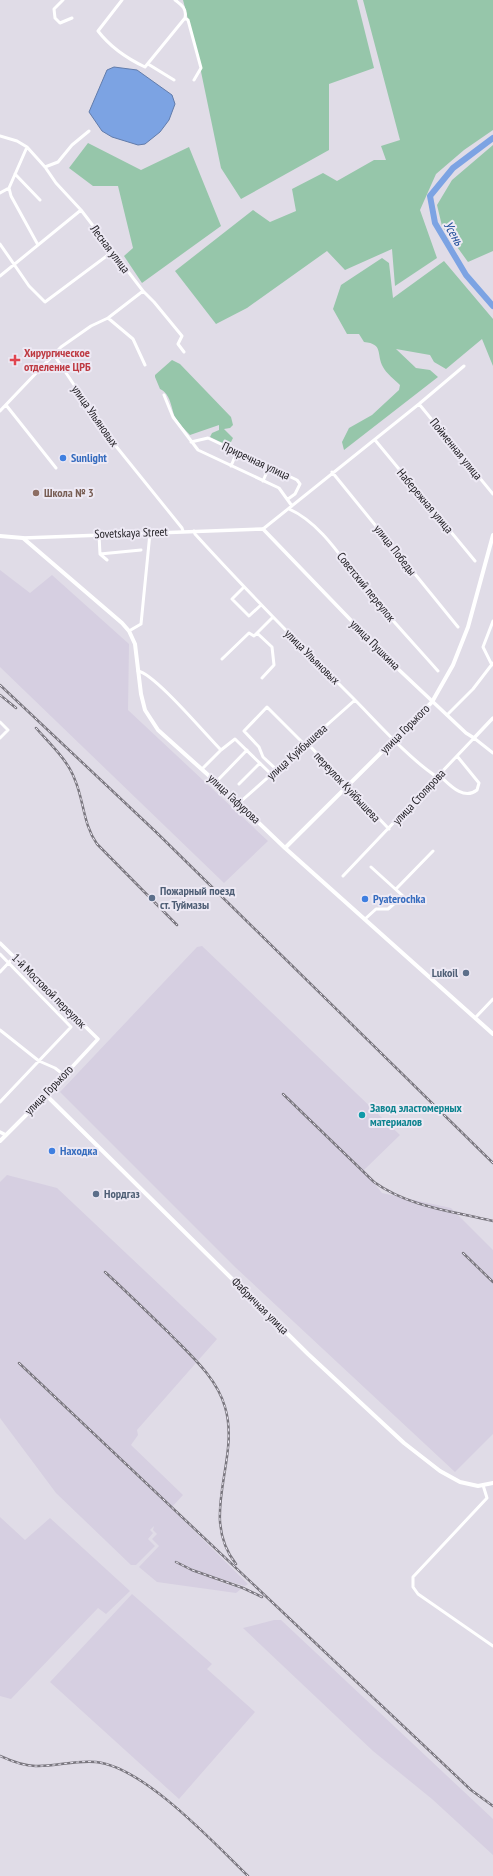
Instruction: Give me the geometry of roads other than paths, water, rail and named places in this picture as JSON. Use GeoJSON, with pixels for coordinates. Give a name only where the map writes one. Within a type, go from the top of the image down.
{"type":"FeatureCollection","features":[{"type":"Feature","properties":{"kind":"main road","name":"улица Горького"},"geometry":{"type":"LineString","coordinates":[[285,848],[348,787],[394,739],[419,717],[432,702],[453,665],[468,627],[493,535]]}},
{"type":"Feature","properties":{"kind":"main road","name":"Sovetskaya Street"},"geometry":{"type":"LineString","coordinates":[[0,536],[23,538]]}},
{"type":"Feature","properties":{"kind":"main road","name":"улица Гафурова"},"geometry":{"type":"LineString","coordinates":[[23,538],[112,614],[129,631],[134,644],[140,694],[145,710],[158,730],[239,803],[285,848],[493,1034]]}},
{"type":"Feature","properties":{"kind":"main road","name":"улица Горького"},"geometry":{"type":"LineString","coordinates":[[0,1141],[46,1095]]}},
{"type":"Feature","properties":{"kind":"main road","name":"Фабричная улица"},"geometry":{"type":"LineString","coordinates":[[46,1095],[308,1354],[404,1444],[451,1478],[468,1485],[493,1483]]}},
{"type":"Feature","properties":{"kind":"street"},"geometry":{"type":"LineString","coordinates":[[63,0],[54,9],[55,18],[60,23],[72,18]]}},
{"type":"Feature","properties":{"kind":"street"},"geometry":{"type":"LineString","coordinates":[[122,0],[98,31],[105,41],[128,59],[145,67],[185,18],[186,13],[183,6],[176,0]]}},
{"type":"Feature","properties":{"kind":"street"},"geometry":{"type":"LineString","coordinates":[[185,18],[188,20],[201,68],[194,80]]}},
{"type":"Feature","properties":{"kind":"street"},"geometry":{"type":"LineString","coordinates":[[148,64],[174,80]]}},
{"type":"Feature","properties":{"kind":"street"},"geometry":{"type":"LineString","coordinates":[[45,167],[58,162],[72,145],[89,131]]}},
{"type":"Feature","properties":{"kind":"street"},"geometry":{"type":"LineString","coordinates":[[0,136],[18,141],[27,147],[9,188],[0,194]]}},
{"type":"Feature","properties":{"kind":"street","name":"Лесная улица"},"geometry":{"type":"LineString","coordinates":[[27,147],[45,167],[56,183],[81,210],[143,292],[154,302],[182,336],[178,344],[184,352]]}},
{"type":"Feature","properties":{"kind":"street"},"geometry":{"type":"LineString","coordinates":[[15,174],[40,200]]}},
{"type":"Feature","properties":{"kind":"street"},"geometry":{"type":"LineString","coordinates":[[9,188],[11,196],[38,245]]}},
{"type":"Feature","properties":{"kind":"street"},"geometry":{"type":"LineString","coordinates":[[0,276],[81,210]]}},
{"type":"Feature","properties":{"kind":"street"},"geometry":{"type":"LineString","coordinates":[[0,244],[14,266],[45,302],[112,252]]}},
{"type":"Feature","properties":{"kind":"street"},"geometry":{"type":"LineString","coordinates":[[0,411],[61,347],[91,326],[108,318],[143,292]]}},
{"type":"Feature","properties":{"kind":"street"},"geometry":{"type":"LineString","coordinates":[[108,318],[133,339],[145,365]]}},
{"type":"Feature","properties":{"kind":"street","name":"улица Ульяновых"},"geometry":{"type":"LineString","coordinates":[[54,355],[111,440],[183,531]]}},
{"type":"Feature","properties":{"kind":"street"},"geometry":{"type":"LineString","coordinates":[[263,529],[289,510],[332,472],[375,440],[464,366]]}},
{"type":"Feature","properties":{"kind":"street","name":"Приречная улица"},"geometry":{"type":"LineString","coordinates":[[164,395],[173,417],[198,450],[279,488],[292,506]]}},
{"type":"Feature","properties":{"kind":"street"},"geometry":{"type":"LineString","coordinates":[[6,404],[56,468]]}},
{"type":"Feature","properties":{"kind":"street","name":"Пойменная улица"},"geometry":{"type":"LineString","coordinates":[[419,404],[493,494]]}},
{"type":"Feature","properties":{"kind":"street","name":"Приречная улица"},"geometry":{"type":"LineString","coordinates":[[191,442],[208,438],[297,480],[300,484],[295,494],[288,499]]}},
{"type":"Feature","properties":{"kind":"street","name":"Набережная улица"},"geometry":{"type":"LineString","coordinates":[[375,440],[475,561]]}},
{"type":"Feature","properties":{"kind":"street"},"geometry":{"type":"LineString","coordinates":[[231,466],[237,452]]}},
{"type":"Feature","properties":{"kind":"street"},"geometry":{"type":"LineString","coordinates":[[263,481],[269,467]]}},
{"type":"Feature","properties":{"kind":"street","name":"улица Победы"},"geometry":{"type":"LineString","coordinates":[[332,472],[458,627]]}},
{"type":"Feature","properties":{"kind":"street","name":"Советский переулок"},"geometry":{"type":"LineString","coordinates":[[289,510],[305,518],[325,538],[378,604],[438,671]]}},
{"type":"Feature","properties":{"kind":"street","name":"Sovetskaya Street"},"geometry":{"type":"LineString","coordinates":[[23,538],[263,529]]}},
{"type":"Feature","properties":{"kind":"street","name":"улица Пушкина"},"geometry":{"type":"LineString","coordinates":[[263,529],[385,656],[432,702],[466,733],[493,753]]}},
{"type":"Feature","properties":{"kind":"street","name":"улица Ульяновых"},"geometry":{"type":"LineString","coordinates":[[194,531],[195,534],[261,605],[394,739],[427,770],[462,793],[469,795],[477,790],[479,782],[457,756]]}},
{"type":"Feature","properties":{"kind":"street"},"geometry":{"type":"LineString","coordinates":[[129,631],[141,624],[150,533]]}},
{"type":"Feature","properties":{"kind":"street"},"geometry":{"type":"LineString","coordinates":[[99,535],[100,554],[107,560]]}},
{"type":"Feature","properties":{"kind":"street"},"geometry":{"type":"LineString","coordinates":[[100,554],[141,550]]}},
{"type":"Feature","properties":{"kind":"street"},"geometry":{"type":"LineString","coordinates":[[244,587],[232,598],[249,616],[261,605]]}},
{"type":"Feature","properties":{"kind":"street"},"geometry":{"type":"LineString","coordinates":[[222,659],[249,633],[254,636],[273,617]]}},
{"type":"Feature","properties":{"kind":"street"},"geometry":{"type":"LineString","coordinates":[[447,715],[473,689],[492,664],[483,647],[493,621]]}},
{"type":"Feature","properties":{"kind":"street"},"geometry":{"type":"LineString","coordinates":[[257,633],[272,647],[274,665],[262,678]]}},
{"type":"Feature","properties":{"kind":"street"},"geometry":{"type":"LineString","coordinates":[[138,671],[144,672],[221,750]]}},
{"type":"Feature","properties":{"kind":"street","name":"улица Куйбышева"},"geometry":{"type":"LineString","coordinates":[[239,803],[355,700]]}},
{"type":"Feature","properties":{"kind":"street","name":"переулок Куйбышева"},"geometry":{"type":"LineString","coordinates":[[277,770],[262,757],[260,747],[244,732],[267,707],[306,744],[389,829]]}},
{"type":"Feature","properties":{"kind":"street","name":"улица Столярова"},"geometry":{"type":"LineString","coordinates":[[343,876],[493,718]]}},
{"type":"Feature","properties":{"kind":"street"},"geometry":{"type":"LineString","coordinates":[[0,722],[8,730],[0,738]]}},
{"type":"Feature","properties":{"kind":"street"},"geometry":{"type":"LineString","coordinates":[[202,769],[221,750],[235,739],[272,775]]}},
{"type":"Feature","properties":{"kind":"street"},"geometry":{"type":"LineString","coordinates":[[216,782],[247,750]]}},
{"type":"Feature","properties":{"kind":"street"},"geometry":{"type":"LineString","coordinates":[[239,784],[260,763]]}},
{"type":"Feature","properties":{"kind":"street"},"geometry":{"type":"LineString","coordinates":[[396,889],[433,850]]}},
{"type":"Feature","properties":{"kind":"street"},"geometry":{"type":"LineString","coordinates":[[366,919],[376,909],[388,908],[395,905],[404,896],[371,867]]}},
{"type":"Feature","properties":{"kind":"street","name":"1-й Мостовой переулок"},"geometry":{"type":"LineString","coordinates":[[0,943],[98,1039]]}},
{"type":"Feature","properties":{"kind":"street"},"geometry":{"type":"LineString","coordinates":[[0,954],[71,1027],[0,1102]]}},
{"type":"Feature","properties":{"kind":"street"},"geometry":{"type":"LineString","coordinates":[[0,972],[14,957]]}},
{"type":"Feature","properties":{"kind":"street"},"geometry":{"type":"LineString","coordinates":[[475,1018],[493,999]]}},
{"type":"Feature","properties":{"kind":"street"},"geometry":{"type":"LineString","coordinates":[[0,1030],[39,1061],[56,1068],[64,1075]]}},
{"type":"Feature","properties":{"kind":"street","name":"улица Горького"},"geometry":{"type":"LineString","coordinates":[[46,1095],[98,1039]]}},
{"type":"Feature","properties":{"kind":"street"},"geometry":{"type":"LineString","coordinates":[[0,1132],[6,1135]]}},
{"type":"Feature","properties":{"kind":"street"},"geometry":{"type":"LineString","coordinates":[[483,1485],[487,1498],[413,1576],[412,1582],[418,1594],[493,1646]]}},
{"type":"Feature","properties":{"kind":"water"},"geometry":{"type":"Polygon","coordinates":[[[114,67],[137,70],[172,95],[175,104],[169,120],[160,132],[145,144],[138,145],[112,137],[102,131],[89,112],[107,70],[114,67]]]}},
{"type":"Feature","properties":{"kind":"waterway","name":"Усень"},"geometry":{"type":"LineString","coordinates":[[493,138],[453,168],[430,196],[435,223],[466,275],[493,306]]}},
{"type":"Feature","properties":{"kind":"railway"},"geometry":{"type":"LineString","coordinates":[[0,685],[156,832],[493,1163]]}},
{"type":"Feature","properties":{"kind":"railway"},"geometry":{"type":"LineString","coordinates":[[0,695],[16,708]]}},
{"type":"Feature","properties":{"kind":"railway"},"geometry":{"type":"LineString","coordinates":[[36,728],[58,752],[72,773],[78,788],[89,829],[97,844],[177,925]]}},
{"type":"Feature","properties":{"kind":"railway"},"geometry":{"type":"LineString","coordinates":[[283,1094],[374,1182],[387,1190],[416,1203],[493,1221]]}},
{"type":"Feature","properties":{"kind":"railway"},"geometry":{"type":"LineString","coordinates":[[463,1253],[493,1282]]}},
{"type":"Feature","properties":{"kind":"railway"},"geometry":{"type":"LineString","coordinates":[[105,1272],[193,1357],[208,1375],[221,1396],[229,1427],[228,1447],[220,1507],[220,1527],[225,1546],[236,1564]]}},
{"type":"Feature","properties":{"kind":"railway"},"geometry":{"type":"LineString","coordinates":[[19,1363],[471,1790],[493,1806]]}},
{"type":"Feature","properties":{"kind":"railway"},"geometry":{"type":"LineString","coordinates":[[176,1562],[192,1570],[243,1588],[262,1597]]}},
{"type":"Feature","properties":{"kind":"railway"},"geometry":{"type":"LineString","coordinates":[[0,1756],[29,1766],[45,1766],[74,1762],[96,1762],[115,1767],[135,1777],[156,1791],[177,1808],[248,1876]]}},
{"type":"Feature","properties":{"kind":"place","name":"Хирургическое отделение ЦРБ"},"geometry":{"type":"Point","coordinates":[15,360]}},
{"type":"Feature","properties":{"kind":"place","name":"Sunlight"},"geometry":{"type":"Point","coordinates":[63,458]}},
{"type":"Feature","properties":{"kind":"place","name":"Школа № 3"},"geometry":{"type":"Point","coordinates":[36,493]}},
{"type":"Feature","properties":{"kind":"place","name":"Пожарный поезд ст. Туймазы"},"geometry":{"type":"Point","coordinates":[152,898]}},
{"type":"Feature","properties":{"kind":"place","name":"Pyaterochka"},"geometry":{"type":"Point","coordinates":[365,899]}},
{"type":"Feature","properties":{"kind":"place","name":"Lukoil"},"geometry":{"type":"Point","coordinates":[466,973]}},
{"type":"Feature","properties":{"kind":"place","name":"Завод эластомерных материалов"},"geometry":{"type":"Point","coordinates":[362,1115]}},
{"type":"Feature","properties":{"kind":"place","name":"Находка"},"geometry":{"type":"Point","coordinates":[52,1151]}},
{"type":"Feature","properties":{"kind":"place","name":"Нордгаз"},"geometry":{"type":"Point","coordinates":[96,1194]}}]}
